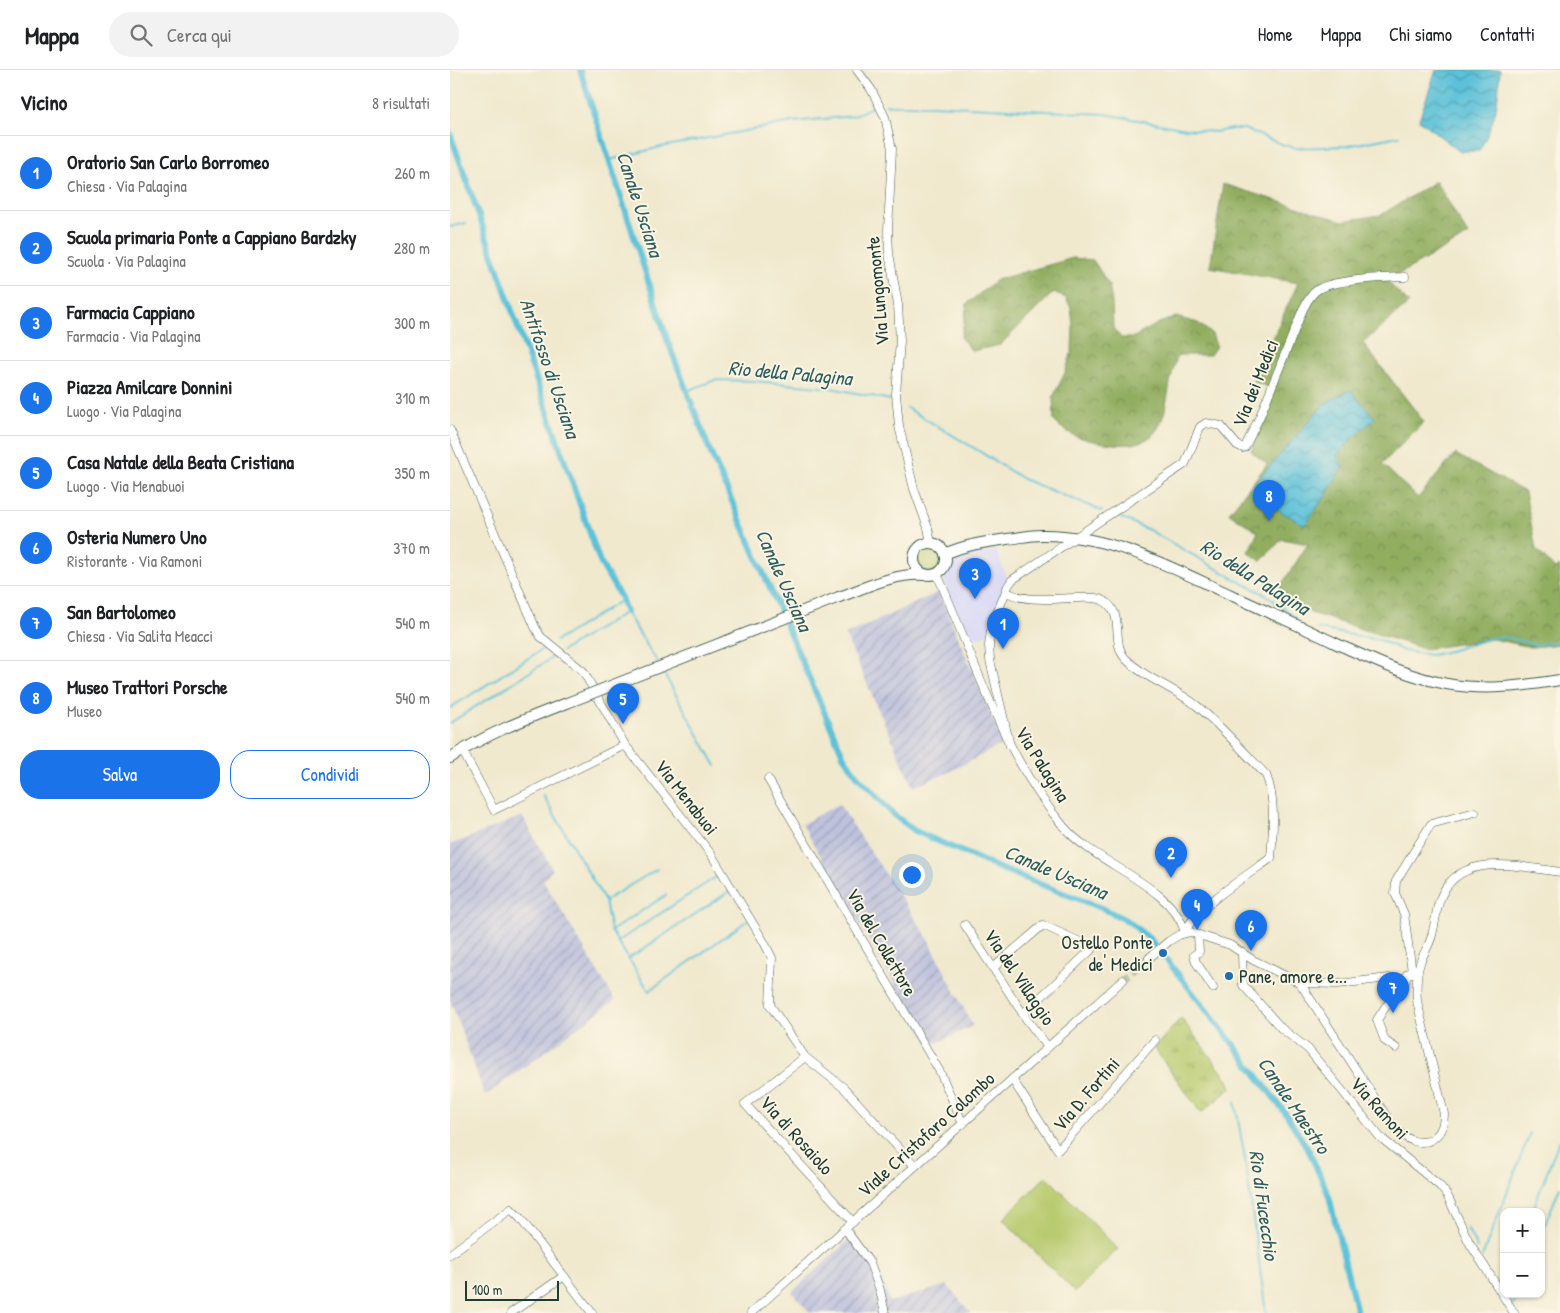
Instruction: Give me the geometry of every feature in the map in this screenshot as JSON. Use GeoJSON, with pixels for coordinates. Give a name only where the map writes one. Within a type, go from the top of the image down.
{"type":"FeatureCollection","features":[{"type":"Feature","properties":{"kind":"main road"},"geometry":{"type":"LineString","coordinates":[[945,554],[953,550],[987,542],[1041,535],[1076,538],[1107,544],[1144,555],[1394,670],[1448,684],[1480,687],[1560,680]]}},
{"type":"Feature","properties":{"kind":"main road"},"geometry":{"type":"LineString","coordinates":[[450,758],[512,724],[839,597],[896,577],[910,574],[937,574],[945,566],[945,554],[938,546],[931,544],[921,546],[914,559],[896,577]]}},
{"type":"Feature","properties":{"kind":"main road"},"geometry":{"type":"LineString","coordinates":[[914,559],[917,569],[925,575]]}},
{"type":"Feature","properties":{"kind":"street","name":"Via Lungomonte"},"geometry":{"type":"LineString","coordinates":[[857,70],[872,89],[885,117],[892,149],[888,231],[889,253],[898,305],[900,341],[896,394],[899,426],[914,489],[928,528],[931,544]]}},
{"type":"Feature","properties":{"kind":"street","name":"Via dei Medici"},"geometry":{"type":"LineString","coordinates":[[1006,590],[1012,580],[1019,574],[1185,464],[1200,427],[1206,423],[1221,426],[1237,446],[1245,447],[1260,416],[1303,308],[1317,290],[1358,280],[1405,277]]}},
{"type":"Feature","properties":{"kind":"street","name":"Via Menabuoi"},"geometry":{"type":"LineString","coordinates":[[450,430],[540,636],[582,670],[625,745],[711,854],[764,942],[772,958],[770,1005],[804,1057],[844,1088],[915,1166]]}},
{"type":"Feature","properties":{"kind":"street","name":"Via Palagina"},"geometry":{"type":"LineString","coordinates":[[937,574],[991,707],[1026,775],[1042,799],[1078,842],[1117,867],[1166,903],[1184,928]]}},
{"type":"Feature","properties":{"kind":"street"},"geometry":{"type":"LineString","coordinates":[[1010,746],[990,660],[989,645],[991,631],[1006,590],[1011,594],[1026,597],[1092,598],[1104,601],[1114,611],[1118,623],[1120,648],[1124,657],[1136,668],[1195,705],[1266,775],[1270,784],[1272,805],[1271,858],[1205,908],[1149,958]]}},
{"type":"Feature","properties":{"kind":"street"},"geometry":{"type":"LineString","coordinates":[[462,750],[494,810],[625,745]]}},
{"type":"Feature","properties":{"kind":"street","name":"Via del Collettore"},"geometry":{"type":"LineString","coordinates":[[768,779],[940,1072],[962,1124]]}},
{"type":"Feature","properties":{"kind":"street"},"geometry":{"type":"LineString","coordinates":[[1300,983],[1394,1128],[1413,1141],[1425,1142],[1436,1138],[1444,1124],[1444,1114],[1417,1001],[1404,914],[1395,893],[1396,881],[1432,824],[1475,812]]}},
{"type":"Feature","properties":{"kind":"street"},"geometry":{"type":"LineString","coordinates":[[1396,1048],[1385,1041],[1377,1020],[1386,1006],[1404,987],[1432,937],[1440,900],[1448,885],[1462,872],[1480,866],[1499,865],[1560,872]]}},
{"type":"Feature","properties":{"kind":"street","name":"Via del Villaggio"},"geometry":{"type":"LineString","coordinates":[[966,925],[1022,1014],[1048,1047]]}},
{"type":"Feature","properties":{"kind":"street"},"geometry":{"type":"LineString","coordinates":[[993,968],[1043,925],[1093,948],[1022,1014]]}},
{"type":"Feature","properties":{"kind":"street"},"geometry":{"type":"LineString","coordinates":[[1184,928],[1198,935],[1230,945],[1253,960],[1300,983],[1338,984],[1389,978]]}},
{"type":"Feature","properties":{"kind":"street"},"geometry":{"type":"LineString","coordinates":[[1198,935],[1199,952],[1194,956],[1213,988]]}},
{"type":"Feature","properties":{"kind":"street","name":"Via Ramoni"},"geometry":{"type":"LineString","coordinates":[[1242,952],[1243,985],[1281,1028],[1308,1049],[1380,1137],[1440,1186],[1447,1195],[1469,1242],[1514,1313]]}},
{"type":"Feature","properties":{"kind":"street","name":"Viale Cristoforo Colombo"},"geometry":{"type":"LineString","coordinates":[[751,1313],[1123,980]]}},
{"type":"Feature","properties":{"kind":"street","name":"Via D. Fortini"},"geometry":{"type":"LineString","coordinates":[[1012,1079],[1058,1150],[1155,1040]]}},
{"type":"Feature","properties":{"kind":"street","name":"Via di Rosaiolo"},"geometry":{"type":"LineString","coordinates":[[804,1057],[745,1104],[853,1222]]}},
{"type":"Feature","properties":{"kind":"street"},"geometry":{"type":"LineString","coordinates":[[450,1254],[511,1209],[520,1218],[592,1313]]}},
{"type":"Feature","properties":{"kind":"street"},"geometry":{"type":"LineString","coordinates":[[845,1229],[870,1264],[886,1313]]}},
{"type":"Feature","properties":{"kind":"street"},"geometry":{"type":"LineString","coordinates":[[511,1313],[564,1276]]}},
{"type":"Feature","properties":{"kind":"shaded area"},"geometry":{"type":"Polygon","coordinates":[[[996,550],[1007,578],[987,635],[969,639],[943,581],[948,568],[956,558],[996,550]]]}},
{"type":"Feature","properties":{"kind":"shaded area"},"geometry":{"type":"Polygon","coordinates":[[[939,592],[1003,744],[947,773],[913,787],[845,635],[939,592]]]}},
{"type":"Feature","properties":{"kind":"shaded area"},"geometry":{"type":"Polygon","coordinates":[[[839,804],[926,935],[973,1026],[930,1046],[802,824],[839,804]]]}},
{"type":"Feature","properties":{"kind":"shaded area"},"geometry":{"type":"Polygon","coordinates":[[[522,816],[553,870],[543,880],[615,1000],[485,1096],[450,1000],[450,845],[522,816]]]}},
{"type":"Feature","properties":{"kind":"shaded area"},"geometry":{"type":"Polygon","coordinates":[[[854,1235],[877,1267],[890,1302],[947,1285],[971,1313],[810,1313],[792,1292],[854,1235]]]}},
{"type":"Feature","properties":{"kind":"green space"},"geometry":{"type":"Polygon","coordinates":[[[1436,181],[1468,235],[1387,281],[1409,303],[1363,343],[1424,422],[1382,464],[1418,498],[1455,454],[1525,492],[1536,549],[1555,569],[1560,566],[1560,644],[1531,647],[1493,639],[1424,649],[1305,611],[1276,593],[1308,544],[1282,539],[1261,561],[1248,552],[1258,532],[1229,513],[1267,464],[1251,451],[1275,390],[1253,381],[1298,283],[1210,267],[1223,184],[1342,221],[1381,215],[1436,181]],[[1325,403],[1249,491],[1337,456],[1345,446],[1325,403]]]}},
{"type":"Feature","properties":{"kind":"green space"},"geometry":{"type":"Polygon","coordinates":[[[1073,258],[1093,260],[1109,285],[1113,328],[1121,338],[1132,338],[1159,323],[1176,317],[1198,323],[1212,334],[1216,346],[1210,355],[1178,355],[1172,372],[1162,420],[1155,432],[1145,440],[1128,444],[1105,443],[1077,437],[1054,421],[1053,397],[1065,373],[1072,351],[1073,326],[1071,308],[1066,298],[1054,292],[1000,345],[972,351],[961,338],[967,304],[996,280],[1073,258]]]}},
{"type":"Feature","properties":{"kind":"green space"},"geometry":{"type":"Polygon","coordinates":[[[930,547],[939,551],[943,560],[939,569],[930,573],[921,569],[917,560],[921,551],[930,547]]]}},
{"type":"Feature","properties":{"kind":"green space"},"geometry":{"type":"Polygon","coordinates":[[[1181,1018],[1228,1080],[1231,1088],[1201,1113],[1154,1048],[1181,1018]]]}},
{"type":"Feature","properties":{"kind":"green space"},"geometry":{"type":"Polygon","coordinates":[[[1046,1176],[1118,1249],[1075,1292],[1003,1219],[1046,1176]]]}},
{"type":"Feature","properties":{"kind":"water"},"geometry":{"type":"Polygon","coordinates":[[[1436,70],[1500,70],[1493,121],[1479,151],[1459,151],[1419,120],[1436,70]]]}},
{"type":"Feature","properties":{"kind":"water"},"geometry":{"type":"Polygon","coordinates":[[[1350,390],[1375,418],[1337,456],[1343,466],[1305,525],[1254,497],[1249,490],[1325,403],[1350,390]]]}},
{"type":"Feature","properties":{"kind":"waterway","name":"Canale Usciana"},"geometry":{"type":"LineString","coordinates":[[580,70],[668,342],[710,451],[843,755],[858,777],[893,814],[915,831],[999,868],[1104,909],[1128,921],[1151,940],[1286,1114],[1309,1151],[1329,1196],[1357,1313]]}},
{"type":"Feature","properties":{"kind":"waterway"},"geometry":{"type":"LineString","coordinates":[[885,105],[932,105],[1105,114],[1186,129],[1215,132],[1244,129],[1296,148],[1347,146],[1399,136]]}},
{"type":"Feature","properties":{"kind":"waterway"},"geometry":{"type":"LineString","coordinates":[[609,160],[661,147],[792,122],[853,116],[874,106]]}},
{"type":"Feature","properties":{"kind":"waterway","name":"Antifosso di Usciana"},"geometry":{"type":"LineString","coordinates":[[450,133],[600,562],[622,600],[626,612]]}},
{"type":"Feature","properties":{"kind":"waterway"},"geometry":{"type":"LineString","coordinates":[[450,227],[466,223]]}},
{"type":"Feature","properties":{"kind":"waterway","name":"Rio della Palagina"},"geometry":{"type":"LineString","coordinates":[[687,391],[715,380],[753,381],[831,388],[891,400]]}},
{"type":"Feature","properties":{"kind":"waterway","name":"Rio della Palagina"},"geometry":{"type":"LineString","coordinates":[[907,408],[1023,479],[1102,511]]}},
{"type":"Feature","properties":{"kind":"waterway","name":"Rio della Palagina"},"geometry":{"type":"LineString","coordinates":[[1117,516],[1149,530],[1259,591],[1279,604],[1297,620]]}},
{"type":"Feature","properties":{"kind":"waterway"},"geometry":{"type":"LineString","coordinates":[[556,641],[622,600]]}},
{"type":"Feature","properties":{"kind":"waterway"},"geometry":{"type":"LineString","coordinates":[[562,651],[626,612],[658,663]]}},
{"type":"Feature","properties":{"kind":"waterway","name":"Rio della Palagina"},"geometry":{"type":"LineString","coordinates":[[1318,629],[1380,640],[1404,651],[1431,655],[1491,638],[1505,637],[1536,645],[1560,641]]}},
{"type":"Feature","properties":{"kind":"waterway"},"geometry":{"type":"LineString","coordinates":[[450,708],[546,647]]}},
{"type":"Feature","properties":{"kind":"waterway"},"geometry":{"type":"LineString","coordinates":[[450,723],[558,654]]}},
{"type":"Feature","properties":{"kind":"waterway"},"geometry":{"type":"LineString","coordinates":[[662,670],[716,766]]}},
{"type":"Feature","properties":{"kind":"waterway"},"geometry":{"type":"LineString","coordinates":[[543,795],[605,901],[611,931],[649,991],[748,920]]}},
{"type":"Feature","properties":{"kind":"waterway"},"geometry":{"type":"LineString","coordinates":[[606,900],[657,869]]}},
{"type":"Feature","properties":{"kind":"waterway"},"geometry":{"type":"LineString","coordinates":[[617,942],[719,875]]}},
{"type":"Feature","properties":{"kind":"waterway"},"geometry":{"type":"LineString","coordinates":[[628,959],[730,891]]}},
{"type":"Feature","properties":{"kind":"waterway"},"geometry":{"type":"LineString","coordinates":[[611,931],[666,895]]}},
{"type":"Feature","properties":{"kind":"waterway","name":"Rio di Fucecchio"},"geometry":{"type":"LineString","coordinates":[[1235,1102],[1245,1159],[1266,1313]]}},
{"type":"Feature","properties":{"kind":"waterway"},"geometry":{"type":"LineString","coordinates":[[1482,1257],[1530,1133]]}},
{"type":"Feature","properties":{"kind":"waterway"},"geometry":{"type":"LineString","coordinates":[[1534,1208],[1559,1141]]}},
{"type":"Feature","properties":{"kind":"waterway"},"geometry":{"type":"LineString","coordinates":[[1545,1224],[1560,1187]]}},
{"type":"Feature","properties":{"kind":"waterway"},"geometry":{"type":"LineString","coordinates":[[1467,1228],[1477,1248]]}},
{"type":"Feature","properties":{"kind":"waterway"},"geometry":{"type":"LineString","coordinates":[[1513,1305],[1516,1298]]}},
{"type":"Feature","properties":{"kind":"tunnel"},"geometry":{"type":"LineString","coordinates":[[1123,980],[1149,958]]}},
{"type":"Feature","properties":{"kind":"place","name":"Museo Trattori Porsche"},"geometry":{"type":"Point","coordinates":[1269,521]}},
{"type":"Feature","properties":{"kind":"place","name":"Farmacia Cappiano"},"geometry":{"type":"Point","coordinates":[975,599]}},
{"type":"Feature","properties":{"kind":"place","name":"Oratorio San Carlo Borromeo"},"geometry":{"type":"Point","coordinates":[1003,649]}},
{"type":"Feature","properties":{"kind":"place","name":"Casa Natale della Beata Cristiana"},"geometry":{"type":"Point","coordinates":[623,724]}},
{"type":"Feature","properties":{"kind":"place","name":"Scuola primaria Ponte a Cappiano Bardzky"},"geometry":{"type":"Point","coordinates":[1171,878]}},
{"type":"Feature","properties":{"kind":"place","name":"Piazza Amilcare Donnini"},"geometry":{"type":"Point","coordinates":[1197,930]}},
{"type":"Feature","properties":{"kind":"place","name":"Osteria Numero Uno"},"geometry":{"type":"Point","coordinates":[1251,951]}},
{"type":"Feature","properties":{"kind":"place","name":"Ostello Ponte de' Medici"},"geometry":{"type":"Point","coordinates":[1163,953]}},
{"type":"Feature","properties":{"kind":"place","name":"Pane, amore e..."},"geometry":{"type":"Point","coordinates":[1229,976]}},
{"type":"Feature","properties":{"kind":"place","name":"San Bartolomeo"},"geometry":{"type":"Point","coordinates":[1393,1013]}},
{"type":"Feature","properties":{"kind":"water label","name":"Canale Maestro"},"geometry":{"type":"Point","coordinates":[1294,1105]}}]}
